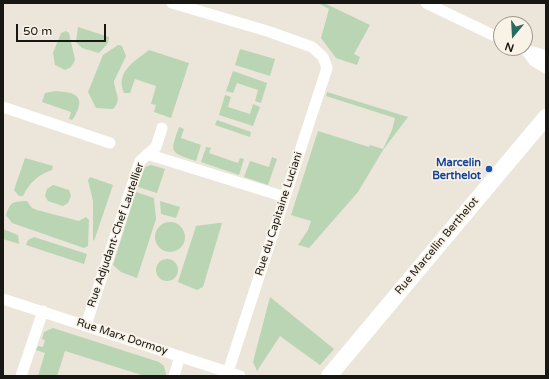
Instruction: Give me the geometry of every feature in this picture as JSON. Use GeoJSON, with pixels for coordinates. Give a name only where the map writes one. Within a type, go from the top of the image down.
{"type":"FeatureCollection","features":[{"type":"Feature","properties":{"kind":"main road","name":"Rue Marcellin Berthelot"},"geometry":{"type":"LineString","coordinates":[[329,376],[546,117]]}},
{"type":"Feature","properties":{"kind":"street","name":"Rue du Capitaine Luciani"},"geometry":{"type":"LineString","coordinates":[[172,3],[312,47],[323,57],[327,68],[228,372]]}},
{"type":"Feature","properties":{"kind":"street"},"geometry":{"type":"LineString","coordinates":[[426,3],[493,35]]}},
{"type":"Feature","properties":{"kind":"street"},"geometry":{"type":"LineString","coordinates":[[533,52],[546,56]]}},
{"type":"Feature","properties":{"kind":"street"},"geometry":{"type":"LineString","coordinates":[[529,56],[534,61],[546,68]]}},
{"type":"Feature","properties":{"kind":"street"},"geometry":{"type":"LineString","coordinates":[[3,107],[110,143]]}},
{"type":"Feature","properties":{"kind":"street","name":"Rue Adjudant-Chef Lautellier"},"geometry":{"type":"LineString","coordinates":[[86,325],[140,161],[156,147],[162,128]]}},
{"type":"Feature","properties":{"kind":"street"},"geometry":{"type":"LineString","coordinates":[[147,154],[285,197]]}},
{"type":"Feature","properties":{"kind":"street","name":"Rue Marx Dormoy"},"geometry":{"type":"LineString","coordinates":[[3,299],[240,376]]}},
{"type":"Feature","properties":{"kind":"street"},"geometry":{"type":"LineString","coordinates":[[22,376],[43,311]]}},
{"type":"Feature","properties":{"kind":"street"},"geometry":{"type":"LineString","coordinates":[[174,376],[180,356]]}},
{"type":"Feature","properties":{"kind":"green space"},"geometry":{"type":"Polygon","coordinates":[[[318,3],[324,3],[370,25],[354,54],[360,57],[357,65],[336,58],[321,38],[329,9],[318,3]]]}},
{"type":"Feature","properties":{"kind":"green space"},"geometry":{"type":"Polygon","coordinates":[[[78,27],[109,37],[108,43],[99,53],[82,48],[76,42],[78,27]]]}},
{"type":"Feature","properties":{"kind":"green space"},"geometry":{"type":"Polygon","coordinates":[[[66,31],[69,33],[75,60],[71,67],[65,70],[55,65],[53,53],[61,33],[66,31]]]}},
{"type":"Feature","properties":{"kind":"green space"},"geometry":{"type":"Polygon","coordinates":[[[118,45],[122,46],[126,56],[114,81],[118,99],[116,105],[113,109],[96,108],[88,92],[103,55],[118,45]]]}},
{"type":"Feature","properties":{"kind":"green space"},"geometry":{"type":"Polygon","coordinates":[[[240,49],[275,59],[270,76],[235,65],[240,49]]]}},
{"type":"Feature","properties":{"kind":"green space"},"geometry":{"type":"Polygon","coordinates":[[[149,50],[189,63],[171,118],[154,112],[156,105],[151,104],[156,86],[135,79],[130,93],[124,93],[122,79],[124,73],[132,63],[149,50]]]}},
{"type":"Feature","properties":{"kind":"green space"},"geometry":{"type":"Polygon","coordinates":[[[233,71],[267,83],[261,103],[255,101],[258,90],[237,83],[233,93],[226,91],[233,71]]]}},
{"type":"Feature","properties":{"kind":"green space"},"geometry":{"type":"Polygon","coordinates":[[[56,91],[74,94],[79,100],[78,109],[72,120],[69,119],[71,112],[42,102],[45,93],[56,91]]]}},
{"type":"Feature","properties":{"kind":"green space"},"geometry":{"type":"Polygon","coordinates":[[[327,92],[408,117],[383,150],[358,192],[309,248],[298,245],[308,230],[311,221],[291,215],[318,131],[369,147],[370,145],[383,149],[392,130],[395,118],[326,96],[327,92]]]}},
{"type":"Feature","properties":{"kind":"green space"},"geometry":{"type":"Polygon","coordinates":[[[225,95],[231,97],[228,107],[250,114],[253,104],[260,107],[253,126],[219,115],[225,95]]]}},
{"type":"Feature","properties":{"kind":"green space"},"geometry":{"type":"Polygon","coordinates":[[[217,120],[251,132],[250,137],[215,125],[217,120]]]}},
{"type":"Feature","properties":{"kind":"green space"},"geometry":{"type":"Polygon","coordinates":[[[179,127],[184,129],[181,138],[201,145],[196,161],[181,156],[174,150],[174,142],[179,127]]]}},
{"type":"Feature","properties":{"kind":"green space"},"geometry":{"type":"Polygon","coordinates":[[[206,147],[211,148],[209,153],[238,163],[240,158],[244,159],[239,175],[201,162],[206,147]]]}},
{"type":"Feature","properties":{"kind":"green space"},"geometry":{"type":"Polygon","coordinates":[[[272,157],[277,159],[268,185],[244,177],[250,161],[269,167],[272,157]]]}},
{"type":"Feature","properties":{"kind":"green space"},"geometry":{"type":"Polygon","coordinates":[[[25,158],[53,166],[52,170],[43,174],[31,183],[23,196],[19,196],[14,190],[25,158]]]}},
{"type":"Feature","properties":{"kind":"green space"},"geometry":{"type":"Polygon","coordinates":[[[151,165],[165,169],[157,193],[138,187],[145,167],[151,165]]]}},
{"type":"Feature","properties":{"kind":"green space"},"geometry":{"type":"Polygon","coordinates":[[[90,177],[113,185],[94,241],[93,201],[88,180],[90,177]]]}},
{"type":"Feature","properties":{"kind":"green space"},"geometry":{"type":"Polygon","coordinates":[[[53,185],[69,190],[71,196],[68,203],[63,206],[48,201],[45,196],[47,189],[53,185]]]}},
{"type":"Feature","properties":{"kind":"green space"},"geometry":{"type":"Polygon","coordinates":[[[136,192],[154,198],[156,219],[137,278],[121,272],[113,265],[136,192]]]}},
{"type":"Feature","properties":{"kind":"green space"},"geometry":{"type":"Polygon","coordinates":[[[27,201],[32,208],[37,210],[79,221],[86,217],[89,220],[88,246],[84,248],[12,223],[6,215],[9,207],[15,202],[27,201]]]}},
{"type":"Feature","properties":{"kind":"green space"},"geometry":{"type":"Polygon","coordinates":[[[160,201],[180,207],[176,218],[161,214],[160,201]]]}},
{"type":"Feature","properties":{"kind":"green space"},"geometry":{"type":"Polygon","coordinates":[[[170,222],[180,227],[185,237],[180,247],[170,252],[160,247],[155,237],[160,227],[170,222]]]}},
{"type":"Feature","properties":{"kind":"green space"},"geometry":{"type":"Polygon","coordinates":[[[222,223],[203,287],[197,290],[178,282],[196,226],[222,223]]]}},
{"type":"Feature","properties":{"kind":"green space"},"geometry":{"type":"Polygon","coordinates":[[[3,229],[18,235],[19,244],[3,239],[3,229]]]}},
{"type":"Feature","properties":{"kind":"green space"},"geometry":{"type":"Polygon","coordinates":[[[34,237],[87,254],[84,264],[26,245],[28,240],[34,237]]]}},
{"type":"Feature","properties":{"kind":"green space"},"geometry":{"type":"Polygon","coordinates":[[[167,259],[175,262],[178,270],[175,278],[167,281],[159,278],[156,270],[159,262],[167,259]]]}},
{"type":"Feature","properties":{"kind":"green space"},"geometry":{"type":"Polygon","coordinates":[[[270,297],[334,349],[320,365],[280,336],[257,371],[253,362],[270,297]]]}},
{"type":"Feature","properties":{"kind":"green space"},"geometry":{"type":"Polygon","coordinates":[[[53,328],[159,362],[164,366],[166,375],[145,376],[65,351],[57,376],[38,376],[45,353],[36,350],[38,346],[43,347],[45,340],[42,339],[44,332],[53,328]]]}},
{"type":"Feature","properties":{"kind":"place","name":"Marcelin Berthelot"},"geometry":{"type":"Point","coordinates":[489,169]}}]}
